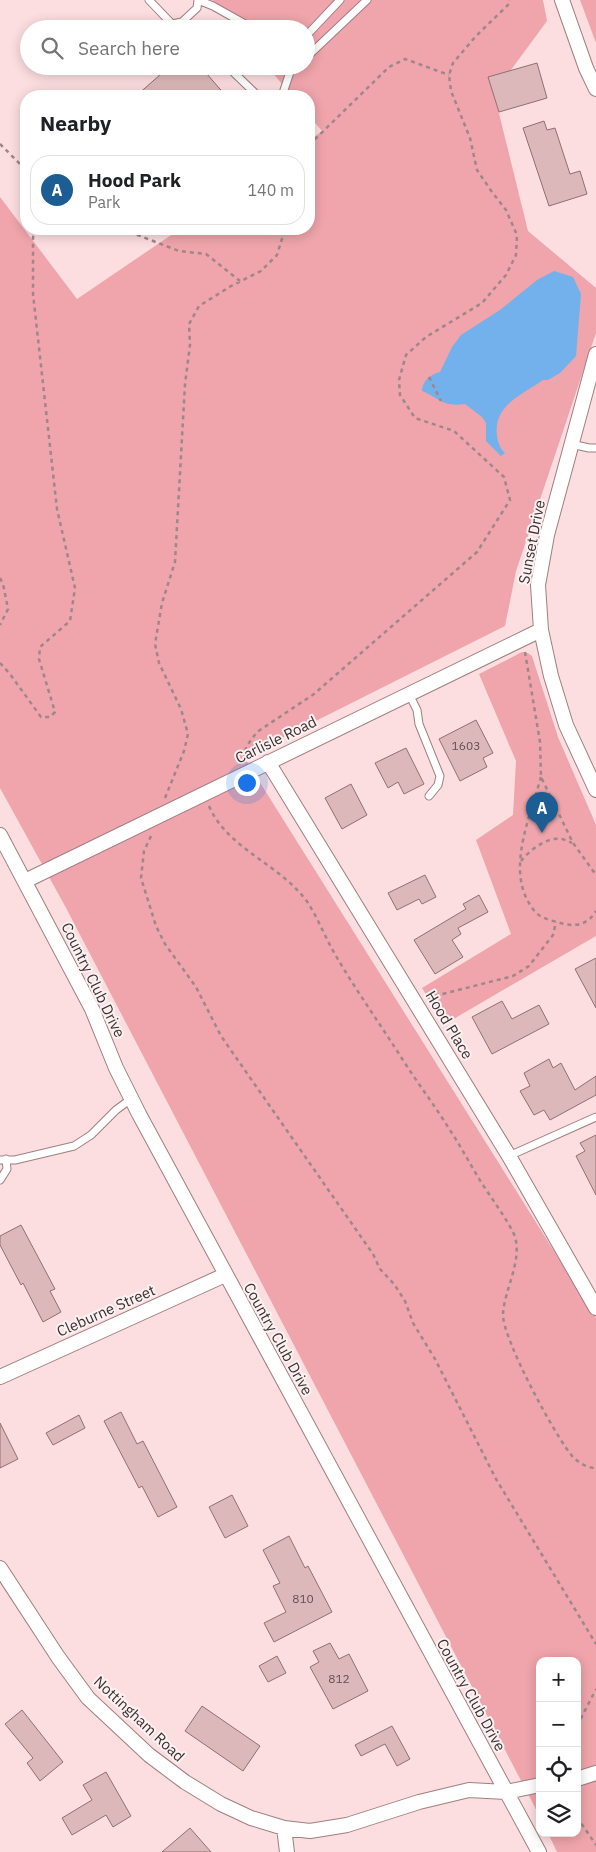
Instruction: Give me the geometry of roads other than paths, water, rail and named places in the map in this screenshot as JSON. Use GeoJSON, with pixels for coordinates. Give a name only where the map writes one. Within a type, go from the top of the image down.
{"type":"FeatureCollection","features":[{"type":"Feature","properties":{"kind":"street"},"geometry":{"type":"LineString","coordinates":[[562,0],[586,68],[596,89]]}},
{"type":"Feature","properties":{"kind":"street","name":"Sunset Drive"},"geometry":{"type":"LineString","coordinates":[[596,354],[547,536],[538,584],[541,630],[551,676],[566,725],[596,790]]}},
{"type":"Feature","properties":{"kind":"street","name":"Carlisle Road"},"geometry":{"type":"LineString","coordinates":[[25,881],[541,630]]}},
{"type":"Feature","properties":{"kind":"street","name":"Hood Place"},"geometry":{"type":"LineString","coordinates":[[268,762],[509,1156],[596,1308]]}},
{"type":"Feature","properties":{"kind":"street","name":"Country Club Drive"},"geometry":{"type":"LineString","coordinates":[[0,835],[92,1009],[131,1099],[539,1852]]}},
{"type":"Feature","properties":{"kind":"street","name":"Cleburne Street"},"geometry":{"type":"LineString","coordinates":[[0,1377],[225,1275]]}},
{"type":"Feature","properties":{"kind":"street","name":"Nottingham Road"},"geometry":{"type":"LineString","coordinates":[[0,1568],[58,1657],[88,1698],[149,1755],[185,1782],[221,1804],[251,1818],[284,1828],[310,1831],[346,1825],[419,1802],[469,1790],[506,1792],[536,1786]]}},
{"type":"Feature","properties":{"kind":"street"},"geometry":{"type":"LineString","coordinates":[[581,1778],[596,1773]]}},
{"type":"Feature","properties":{"kind":"street"},"geometry":{"type":"LineString","coordinates":[[284,1828],[287,1852]]}},
{"type":"Feature","properties":{"kind":"lane"},"geometry":{"type":"LineString","coordinates":[[149,0],[168,20]]}},
{"type":"Feature","properties":{"kind":"lane"},"geometry":{"type":"LineString","coordinates":[[184,20],[197,8],[198,0],[214,6],[238,20]]}},
{"type":"Feature","properties":{"kind":"lane"},"geometry":{"type":"LineString","coordinates":[[315,26],[340,0]]}},
{"type":"Feature","properties":{"kind":"lane"},"geometry":{"type":"LineString","coordinates":[[315,49],[367,0]]}},
{"type":"Feature","properties":{"kind":"lane"},"geometry":{"type":"LineString","coordinates":[[236,75],[252,90]]}},
{"type":"Feature","properties":{"kind":"lane"},"geometry":{"type":"LineString","coordinates":[[284,90],[289,75]]}},
{"type":"Feature","properties":{"kind":"lane"},"geometry":{"type":"LineString","coordinates":[[571,444],[596,448]]}},
{"type":"Feature","properties":{"kind":"lane"},"geometry":{"type":"LineString","coordinates":[[409,694],[417,710],[419,724],[440,776],[438,785],[428,796]]}},
{"type":"Feature","properties":{"kind":"lane"},"geometry":{"type":"LineString","coordinates":[[0,1180],[7,1169],[3,1160],[16,1160],[74,1146],[91,1135],[116,1110],[131,1099]]}},
{"type":"Feature","properties":{"kind":"lane"},"geometry":{"type":"LineString","coordinates":[[509,1156],[596,1117]]}},
{"type":"Feature","properties":{"kind":"water"},"geometry":{"type":"Polygon","coordinates":[[[554,271],[573,277],[581,294],[576,356],[560,373],[548,380],[543,380],[518,396],[504,409],[497,425],[498,441],[505,453],[501,456],[486,441],[486,423],[482,417],[465,404],[457,405],[442,402],[422,391],[422,387],[428,378],[440,372],[452,347],[461,335],[500,310],[537,280],[554,271]]]}},
{"type":"Feature","properties":{"kind":"place","name":"Hood Park"},"geometry":{"type":"Point","coordinates":[542,833]}}]}
